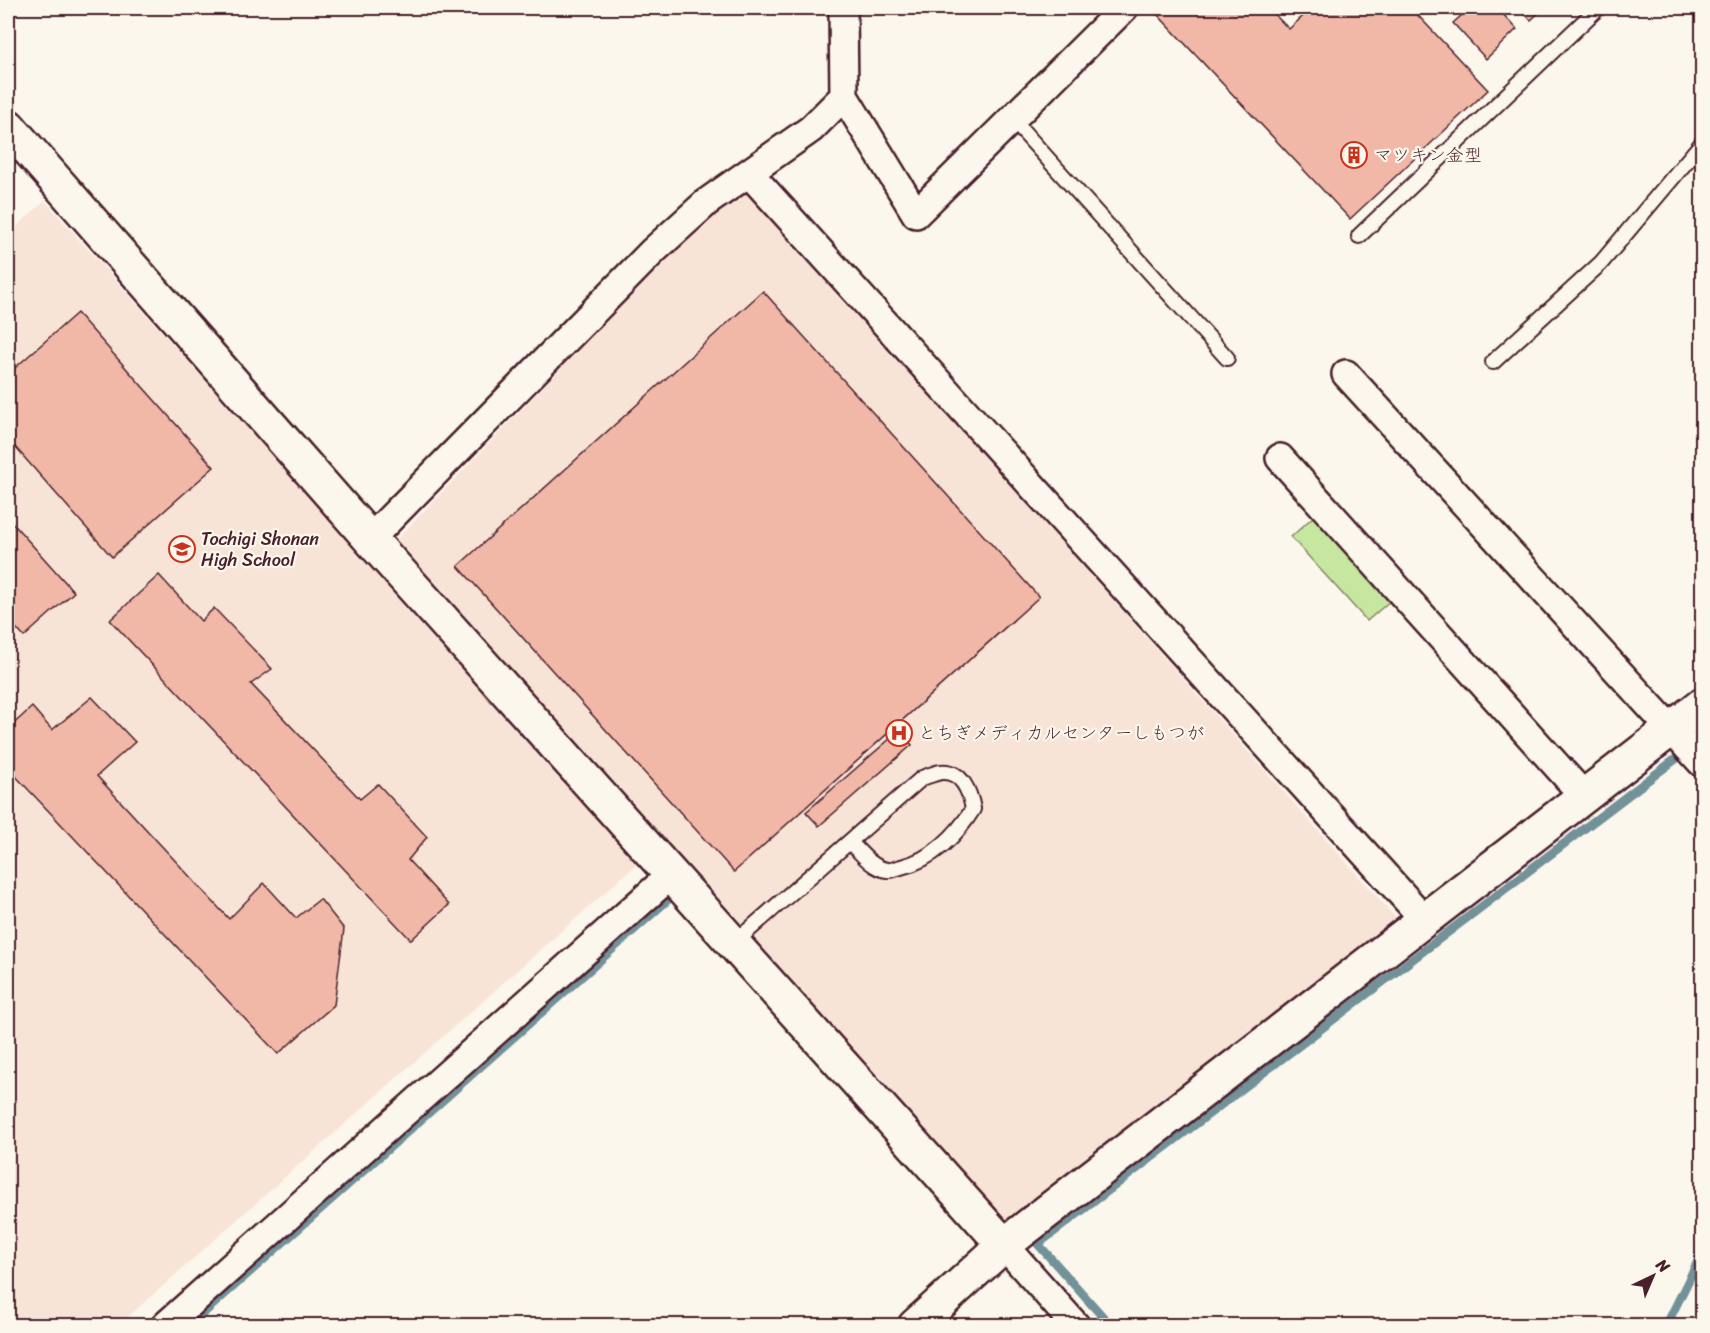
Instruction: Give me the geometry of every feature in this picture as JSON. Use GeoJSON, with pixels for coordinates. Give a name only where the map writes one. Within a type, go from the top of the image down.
{"type":"FeatureCollection","features":[{"type":"Feature","properties":{"kind":"street"},"geometry":{"type":"LineString","coordinates":[[843,8],[844,96],[916,214],[1124,8]]}},
{"type":"Feature","properties":{"kind":"street"},"geometry":{"type":"LineString","coordinates":[[370,539],[653,251],[706,202],[812,129],[844,96]]}},
{"type":"Feature","properties":{"kind":"street"},"geometry":{"type":"LineString","coordinates":[[8,126],[370,539],[1076,1326]]}},
{"type":"Feature","properties":{"kind":"street"},"geometry":{"type":"LineString","coordinates":[[749,173],[1425,920]]}},
{"type":"Feature","properties":{"kind":"street"},"geometry":{"type":"LineString","coordinates":[[1346,374],[1702,762]]}},
{"type":"Feature","properties":{"kind":"street"},"geometry":{"type":"LineString","coordinates":[[1280,458],[1584,796]]}},
{"type":"Feature","properties":{"kind":"street"},"geometry":{"type":"LineString","coordinates":[[915,1326],[1004,1245],[1702,705]]}},
{"type":"Feature","properties":{"kind":"street"},"geometry":{"type":"LineString","coordinates":[[165,1326],[672,874]]}},
{"type":"Feature","properties":{"kind":"lane"},"geometry":{"type":"LineString","coordinates":[[1359,236],[1598,8]]}},
{"type":"Feature","properties":{"kind":"lane"},"geometry":{"type":"LineString","coordinates":[[1011,118],[1227,358]]}},
{"type":"Feature","properties":{"kind":"lane"},"geometry":{"type":"LineString","coordinates":[[1493,362],[1601,263],[1702,143]]}},
{"type":"Feature","properties":{"kind":"lane"},"geometry":{"type":"LineString","coordinates":[[734,943],[922,778],[944,772],[959,778],[970,791],[973,809],[963,826],[929,856],[913,865],[888,870],[870,862],[850,842]]}},
{"type":"Feature","properties":{"kind":"shaded area","name":"とちぎメディカルセンターしもつが"},"geometry":{"type":"Polygon","coordinates":[[[747,189],[1397,919],[1007,1224],[395,541],[650,276],[699,228],[747,189]]]}},
{"type":"Feature","properties":{"kind":"shaded area","name":"Tochigi Shonan High School"},"geometry":{"type":"Polygon","coordinates":[[[45,201],[637,864],[119,1325],[8,1325],[8,234],[45,201]]]}},
{"type":"Feature","properties":{"kind":"green space"},"geometry":{"type":"Polygon","coordinates":[[[1315,515],[1391,600],[1367,621],[1291,537],[1315,515]]]}},
{"type":"Feature","properties":{"kind":"building","name":"マツキン金型"},"geometry":{"type":"Polygon","coordinates":[[[1164,8],[1268,8],[1289,29],[1312,8],[1411,8],[1488,90],[1350,219],[1157,14],[1164,8]]]}},
{"type":"Feature","properties":{"kind":"building"},"geometry":{"type":"Polygon","coordinates":[[[1470,8],[1497,8],[1517,29],[1486,59],[1453,23],[1470,8]]]}},
{"type":"Feature","properties":{"kind":"building"},"geometry":{"type":"Polygon","coordinates":[[[1518,8],[1544,8],[1531,20],[1518,8]]]}},
{"type":"Feature","properties":{"kind":"building"},"geometry":{"type":"Polygon","coordinates":[[[763,291],[1039,597],[734,872],[458,566],[763,291]]]}},
{"type":"Feature","properties":{"kind":"building"},"geometry":{"type":"Polygon","coordinates":[[[77,313],[214,467],[112,557],[8,439],[8,374],[77,313]]]}},
{"type":"Feature","properties":{"kind":"building"},"geometry":{"type":"Polygon","coordinates":[[[8,518],[74,592],[24,637],[8,619],[8,518]]]}},
{"type":"Feature","properties":{"kind":"building"},"geometry":{"type":"Polygon","coordinates":[[[159,575],[201,621],[214,608],[272,669],[251,684],[360,799],[378,784],[427,837],[408,860],[449,905],[411,940],[110,620],[159,575]]]}},
{"type":"Feature","properties":{"kind":"building"},"geometry":{"type":"Polygon","coordinates":[[[92,697],[135,742],[97,776],[229,919],[264,883],[296,918],[320,899],[344,929],[334,1005],[278,1054],[8,768],[8,729],[32,707],[52,730],[92,697]]]}},
{"type":"Feature","properties":{"kind":"building"},"geometry":{"type":"Polygon","coordinates":[[[900,730],[912,745],[819,826],[806,812],[900,730]]]}},
{"type":"Feature","properties":{"kind":"waterway"},"geometry":{"type":"LineString","coordinates":[[1111,1326],[1038,1244],[1702,739]]}},
{"type":"Feature","properties":{"kind":"waterway"},"geometry":{"type":"LineString","coordinates":[[189,1326],[671,897]]}},
{"type":"Feature","properties":{"kind":"waterway"},"geometry":{"type":"LineString","coordinates":[[1666,1326],[1702,1253]]}},
{"type":"Feature","properties":{"kind":"place","name":"マツキン金型"},"geometry":{"type":"Point","coordinates":[1354,155]}},
{"type":"Feature","properties":{"kind":"place","name":"Tochigi Shonan High School"},"geometry":{"type":"Point","coordinates":[182,549]}},
{"type":"Feature","properties":{"kind":"place","name":"とちぎメディカルセンターしもつが"},"geometry":{"type":"Point","coordinates":[899,733]}}]}
